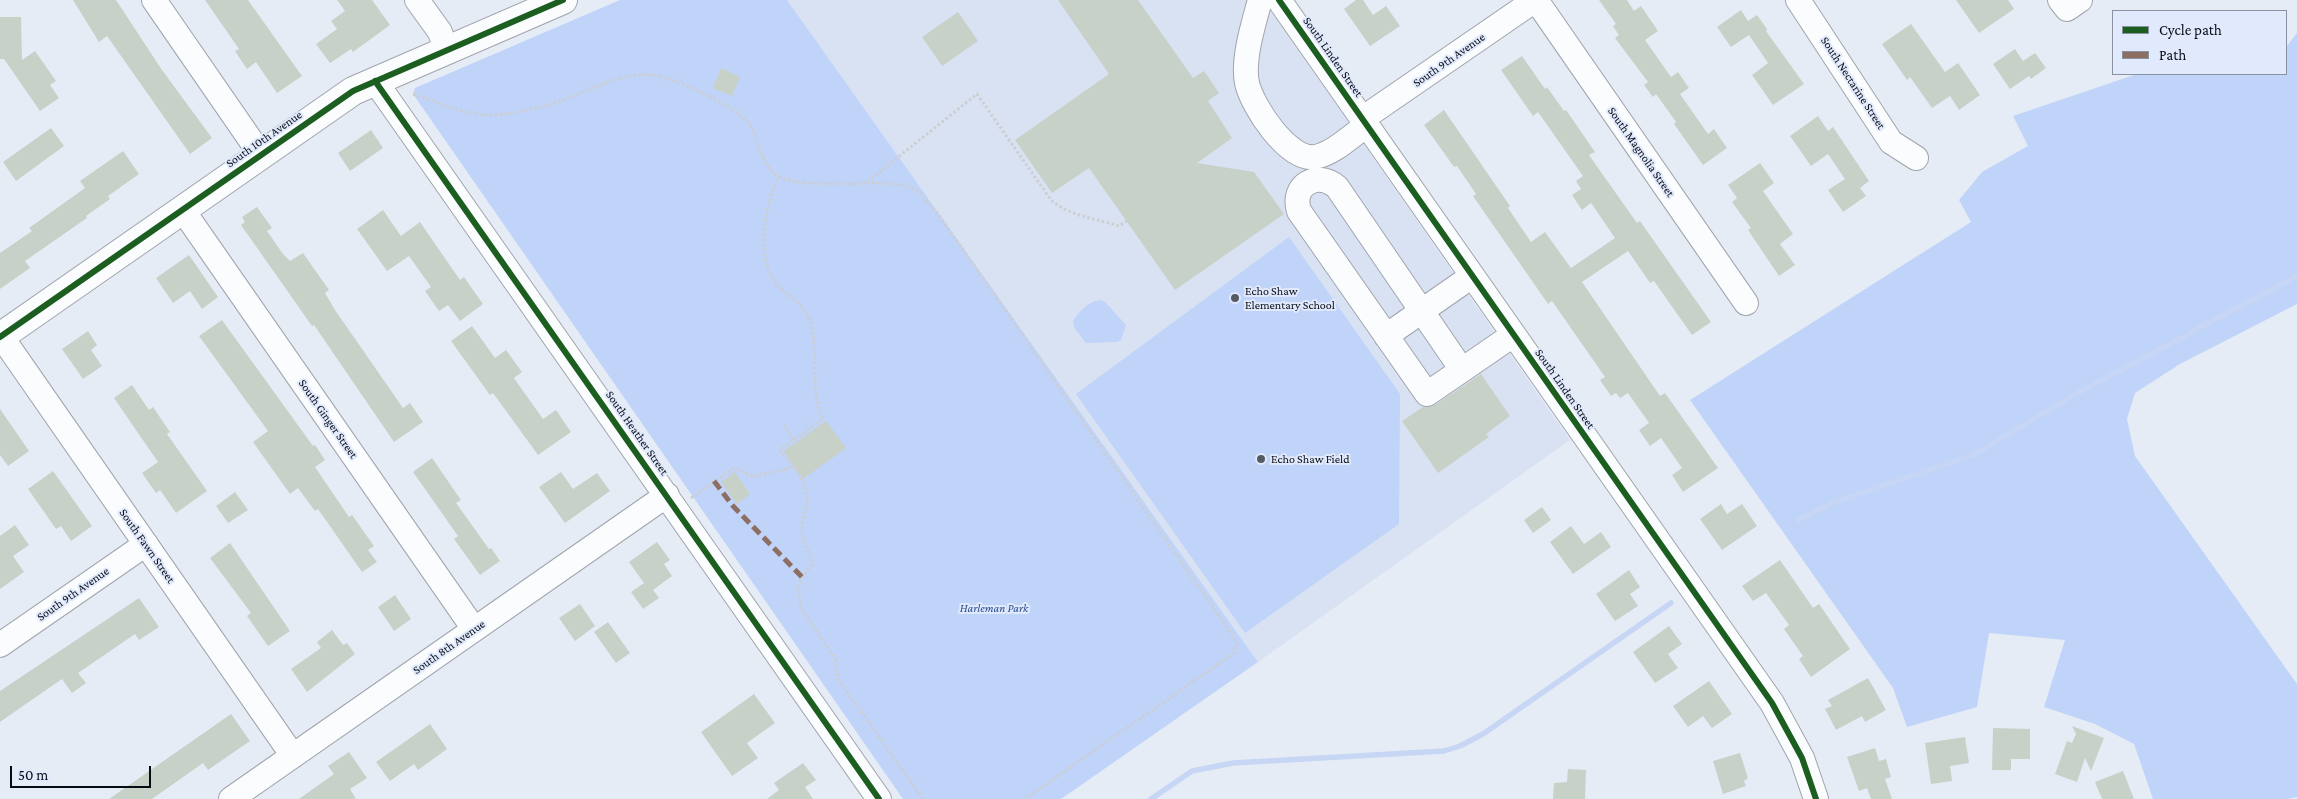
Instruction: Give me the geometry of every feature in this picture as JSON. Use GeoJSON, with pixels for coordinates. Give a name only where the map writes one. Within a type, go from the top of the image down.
{"type":"FeatureCollection","features":[{"type":"Feature","properties":{"kind":"main road","name":"South 10th Avenue"},"geometry":{"type":"LineString","coordinates":[[1,336],[353,91],[563,0]]}},
{"type":"Feature","properties":{"kind":"street"},"geometry":{"type":"LineString","coordinates":[[154,0],[261,155]]}},
{"type":"Feature","properties":{"kind":"street"},"geometry":{"type":"LineString","coordinates":[[418,0],[440,32],[446,50]]}},
{"type":"Feature","properties":{"kind":"street","name":"South 9th Avenue"},"geometry":{"type":"LineString","coordinates":[[1260,0],[1253,24],[1247,60],[1246,82],[1255,103],[1279,138],[1304,158],[1325,154],[1364,122],[1536,0]]}},
{"type":"Feature","properties":{"kind":"street","name":"South Linden Street"},"geometry":{"type":"LineString","coordinates":[[1279,0],[1772,703],[1802,758],[1816,799]]}},
{"type":"Feature","properties":{"kind":"street","name":"South Magnolia Street"},"geometry":{"type":"LineString","coordinates":[[1536,0],[1746,304]]}},
{"type":"Feature","properties":{"kind":"street","name":"South Nectarine Street"},"geometry":{"type":"LineString","coordinates":[[1798,0],[1891,142],[1916,158]]}},
{"type":"Feature","properties":{"kind":"street","name":"South Heather Street"},"geometry":{"type":"LineString","coordinates":[[375,81],[879,799]]}},
{"type":"Feature","properties":{"kind":"street"},"geometry":{"type":"LineString","coordinates":[[1462,370],[1336,187],[1324,180],[1317,179],[1304,184],[1297,197],[1299,211],[1427,394],[1514,335]]}},
{"type":"Feature","properties":{"kind":"street","name":"South Ginger Street"},"geometry":{"type":"LineString","coordinates":[[182,209],[474,629]]}},
{"type":"Feature","properties":{"kind":"street"},"geometry":{"type":"LineString","coordinates":[[1386,336],[1472,276]]}},
{"type":"Feature","properties":{"kind":"street","name":"South Fawn Street"},"geometry":{"type":"LineString","coordinates":[[1,336],[293,756]]}},
{"type":"Feature","properties":{"kind":"street","name":"South 8th Avenue"},"geometry":{"type":"LineString","coordinates":[[231,799],[474,629],[672,502]]}},
{"type":"Feature","properties":{"kind":"street","name":"South 9th Avenue"},"geometry":{"type":"LineString","coordinates":[[0,645],[146,544]]}},
{"type":"Feature","properties":{"kind":"path"},"geometry":{"type":"LineString","coordinates":[[413,94],[464,112],[493,115],[538,108],[614,80],[643,75],[656,75],[682,83],[738,114],[748,123],[766,162],[774,173],[780,176],[803,182],[859,184],[866,182],[904,185],[918,191],[938,214],[1237,644],[1234,653],[1025,799]]}},
{"type":"Feature","properties":{"kind":"path"},"geometry":{"type":"LineString","coordinates":[[866,182],[977,94],[1051,200],[1058,207],[1079,216],[1119,226],[1126,221]]}},
{"type":"Feature","properties":{"kind":"path"},"geometry":{"type":"LineString","coordinates":[[780,176],[766,207],[766,264],[776,282],[803,306],[808,316],[815,348],[817,398],[819,410],[824,418],[780,450],[802,480],[806,491],[807,506],[802,525],[803,540],[813,562],[798,584],[801,609],[835,658],[838,679],[924,799]]}},
{"type":"Feature","properties":{"kind":"path"},"geometry":{"type":"LineString","coordinates":[[784,425],[794,440]]}},
{"type":"Feature","properties":{"kind":"path"},"geometry":{"type":"LineString","coordinates":[[672,502],[734,468],[754,477],[792,466]]}},
{"type":"Feature","properties":{"kind":"shaded area","name":"Echo Shaw Elementary School"},"geometry":{"type":"Polygon","coordinates":[[[787,0],[1263,0],[1570,440],[1258,662],[787,0]]]}},
{"type":"Feature","properties":{"kind":"green space","name":"Harleman Park"},"geometry":{"type":"Polygon","coordinates":[[[620,0],[787,0],[1258,662],[1061,799],[903,799],[413,94],[415,88],[620,0]]]}},
{"type":"Feature","properties":{"kind":"green space"},"geometry":{"type":"Polygon","coordinates":[[[2297,33],[2297,304],[2180,364],[2135,393],[2127,419],[2135,456],[2297,684],[2297,797],[2288,799],[2153,799],[2134,744],[2095,724],[2044,707],[2065,640],[1989,633],[1977,707],[1907,727],[1893,688],[1690,400],[1971,222],[1959,200],[1982,172],[2028,146],[2013,116],[2134,75],[2287,75],[2287,46],[2297,33]]]}},
{"type":"Feature","properties":{"kind":"green space","name":"Echo Shaw Field"},"geometry":{"type":"Polygon","coordinates":[[[1289,237],[1400,394],[1399,524],[1245,633],[1076,394],[1289,237]]]}},
{"type":"Feature","properties":{"kind":"green space"},"geometry":{"type":"Polygon","coordinates":[[[1100,300],[1105,302],[1126,325],[1121,340],[1117,342],[1086,343],[1074,327],[1073,321],[1081,310],[1091,303],[1100,300]]]}},
{"type":"Feature","properties":{"kind":"building"},"geometry":{"type":"Polygon","coordinates":[[[73,0],[116,0],[162,70],[212,138],[190,154],[107,36],[99,42],[73,0]]]}},
{"type":"Feature","properties":{"kind":"building"},"geometry":{"type":"Polygon","coordinates":[[[205,0],[248,0],[302,76],[277,93],[256,62],[247,69],[235,51],[239,49],[205,0]]]}},
{"type":"Feature","properties":{"kind":"building"},"geometry":{"type":"Polygon","coordinates":[[[337,0],[372,0],[390,25],[353,52],[351,49],[330,63],[316,44],[337,29],[331,21],[345,11],[337,0]]]}},
{"type":"Feature","properties":{"kind":"building"},"geometry":{"type":"Polygon","coordinates":[[[1058,0],[1138,0],[1193,78],[1204,71],[1219,93],[1208,101],[1232,138],[1197,163],[1254,172],[1284,214],[1175,290],[1089,168],[1052,193],[1015,140],[1109,74],[1058,0]]]}},
{"type":"Feature","properties":{"kind":"building"},"geometry":{"type":"Polygon","coordinates":[[[1356,0],[1363,0],[1373,15],[1386,6],[1400,26],[1370,46],[1344,9],[1356,0]]]}},
{"type":"Feature","properties":{"kind":"building"},"geometry":{"type":"Polygon","coordinates":[[[1599,0],[1627,0],[1634,11],[1641,6],[1658,31],[1645,40],[1671,77],[1678,72],[1689,88],[1680,94],[1708,134],[1714,129],[1727,148],[1703,165],[1674,124],[1676,122],[1656,94],[1653,97],[1644,85],[1648,82],[1615,38],[1619,35],[1613,26],[1616,24],[1599,0]]]}},
{"type":"Feature","properties":{"kind":"building"},"geometry":{"type":"Polygon","coordinates":[[[1956,0],[2008,0],[2014,9],[1979,33],[1956,0]]]}},
{"type":"Feature","properties":{"kind":"building"},"geometry":{"type":"Polygon","coordinates":[[[1741,10],[1748,21],[1757,15],[1767,29],[1766,31],[1804,84],[1773,105],[1752,75],[1768,63],[1749,35],[1731,47],[1717,27],[1741,10]]]}},
{"type":"Feature","properties":{"kind":"building"},"geometry":{"type":"Polygon","coordinates":[[[958,12],[978,41],[942,66],[922,37],[958,12]]]}},
{"type":"Feature","properties":{"kind":"building"},"geometry":{"type":"Polygon","coordinates":[[[0,17],[21,17],[22,60],[35,51],[56,81],[50,85],[59,98],[40,111],[4,59],[0,59],[0,17]]]}},
{"type":"Feature","properties":{"kind":"building"},"geometry":{"type":"Polygon","coordinates":[[[1911,24],[1945,72],[1958,63],[1980,95],[1959,110],[1950,96],[1932,108],[1910,77],[1907,80],[1882,44],[1911,24]]]}},
{"type":"Feature","properties":{"kind":"building"},"geometry":{"type":"Polygon","coordinates":[[[2015,49],[2023,61],[2035,53],[2046,68],[2031,79],[2029,76],[2010,89],[1993,64],[2015,49]]]}},
{"type":"Feature","properties":{"kind":"building"},"geometry":{"type":"Polygon","coordinates":[[[1522,56],[1545,89],[1547,87],[1564,111],[1566,110],[1595,152],[1589,155],[1637,223],[1640,221],[1711,322],[1692,335],[1654,281],[1650,283],[1628,251],[1582,282],[1660,396],[1665,393],[1718,468],[1683,492],[1672,475],[1682,468],[1661,438],[1650,446],[1639,430],[1649,423],[1628,393],[1620,398],[1616,393],[1611,396],[1600,380],[1605,377],[1552,301],[1548,304],[1473,196],[1476,194],[1457,166],[1454,167],[1424,125],[1444,110],[1510,206],[1508,208],[1531,242],[1545,232],[1571,268],[1615,238],[1591,203],[1582,210],[1572,195],[1581,189],[1576,181],[1583,176],[1538,112],[1533,116],[1501,70],[1522,56]]]}},
{"type":"Feature","properties":{"kind":"building"},"geometry":{"type":"Polygon","coordinates":[[[721,68],[740,77],[732,96],[713,88],[721,68]]]}},
{"type":"Feature","properties":{"kind":"building"},"geometry":{"type":"Polygon","coordinates":[[[1818,116],[1828,131],[1833,127],[1869,181],[1860,188],[1866,196],[1843,212],[1828,190],[1845,179],[1828,154],[1811,166],[1790,136],[1818,116]]]}},
{"type":"Feature","properties":{"kind":"building"},"geometry":{"type":"Polygon","coordinates":[[[51,128],[64,146],[16,181],[3,162],[51,128]]]}},
{"type":"Feature","properties":{"kind":"building"},"geometry":{"type":"Polygon","coordinates":[[[371,130],[383,148],[350,171],[338,153],[371,130]]]}},
{"type":"Feature","properties":{"kind":"building"},"geometry":{"type":"Polygon","coordinates":[[[123,151],[139,174],[108,196],[110,199],[86,216],[87,218],[25,261],[30,268],[0,289],[0,253],[32,231],[29,228],[85,188],[80,181],[123,151]]]}},
{"type":"Feature","properties":{"kind":"building"},"geometry":{"type":"Polygon","coordinates":[[[1760,163],[1774,183],[1763,191],[1793,234],[1780,244],[1795,265],[1779,276],[1748,230],[1751,228],[1732,202],[1737,198],[1728,185],[1760,163]]]}},
{"type":"Feature","properties":{"kind":"building"},"geometry":{"type":"Polygon","coordinates":[[[257,207],[272,228],[267,231],[290,261],[303,253],[329,290],[325,293],[335,310],[403,408],[410,403],[423,422],[394,442],[314,325],[312,326],[241,225],[245,222],[242,217],[257,207]]]}},
{"type":"Feature","properties":{"kind":"building"},"geometry":{"type":"Polygon","coordinates":[[[383,210],[401,236],[420,222],[460,280],[464,277],[483,304],[460,321],[448,305],[439,311],[425,291],[431,287],[409,256],[387,271],[357,229],[383,210]]]}},
{"type":"Feature","properties":{"kind":"building"},"geometry":{"type":"Polygon","coordinates":[[[189,255],[218,297],[202,309],[190,291],[173,303],[156,278],[189,255]]]}},
{"type":"Feature","properties":{"kind":"building"},"geometry":{"type":"Polygon","coordinates":[[[222,320],[313,446],[315,445],[325,460],[315,467],[349,517],[352,515],[374,546],[368,550],[377,562],[362,572],[318,509],[315,511],[298,488],[290,494],[253,442],[268,431],[199,336],[222,320]]]}},
{"type":"Feature","properties":{"kind":"building"},"geometry":{"type":"Polygon","coordinates":[[[472,326],[495,358],[506,350],[522,372],[514,378],[543,419],[556,410],[571,432],[538,455],[493,393],[490,395],[451,341],[472,326]]]}},
{"type":"Feature","properties":{"kind":"building"},"geometry":{"type":"Polygon","coordinates":[[[88,331],[97,345],[91,350],[102,366],[83,379],[62,349],[88,331]]]}},
{"type":"Feature","properties":{"kind":"building"},"geometry":{"type":"Polygon","coordinates":[[[1481,374],[1510,416],[1486,434],[1489,437],[1438,473],[1402,421],[1423,407],[1435,405],[1481,374]]]}},
{"type":"Feature","properties":{"kind":"building"},"geometry":{"type":"Polygon","coordinates":[[[132,385],[149,410],[153,407],[170,432],[167,434],[207,491],[176,513],[160,490],[156,493],[142,473],[158,462],[114,398],[132,385]]]}},
{"type":"Feature","properties":{"kind":"building"},"geometry":{"type":"Polygon","coordinates":[[[0,409],[29,451],[8,466],[0,455],[0,409]]]}},
{"type":"Feature","properties":{"kind":"building"},"geometry":{"type":"Polygon","coordinates":[[[826,421],[846,448],[803,479],[784,451],[826,421]]]}},
{"type":"Feature","properties":{"kind":"building"},"geometry":{"type":"Polygon","coordinates":[[[432,458],[461,500],[456,503],[489,549],[491,548],[500,561],[480,575],[454,539],[458,536],[413,472],[432,458]]]}},
{"type":"Feature","properties":{"kind":"building"},"geometry":{"type":"Polygon","coordinates":[[[53,471],[92,526],[71,541],[61,526],[56,529],[28,489],[53,471]]]}},
{"type":"Feature","properties":{"kind":"building"},"geometry":{"type":"Polygon","coordinates":[[[561,472],[573,489],[597,473],[610,491],[565,523],[539,487],[561,472]]]}},
{"type":"Feature","properties":{"kind":"building"},"geometry":{"type":"Polygon","coordinates":[[[735,472],[750,494],[737,504],[721,482],[735,472]]]}},
{"type":"Feature","properties":{"kind":"building"},"geometry":{"type":"Polygon","coordinates":[[[235,492],[248,510],[228,523],[216,506],[235,492]]]}},
{"type":"Feature","properties":{"kind":"building"},"geometry":{"type":"Polygon","coordinates":[[[1721,504],[1727,514],[1742,504],[1757,526],[1722,550],[1700,519],[1721,504]]]}},
{"type":"Feature","properties":{"kind":"building"},"geometry":{"type":"Polygon","coordinates":[[[1542,507],[1551,520],[1533,533],[1524,520],[1542,507]]]}},
{"type":"Feature","properties":{"kind":"building"},"geometry":{"type":"Polygon","coordinates":[[[15,525],[29,545],[13,556],[24,572],[0,589],[0,536],[15,525]]]}},
{"type":"Feature","properties":{"kind":"building"},"geometry":{"type":"Polygon","coordinates":[[[1571,526],[1584,544],[1601,532],[1611,547],[1573,574],[1550,542],[1571,526]]]}},
{"type":"Feature","properties":{"kind":"building"},"geometry":{"type":"Polygon","coordinates":[[[657,542],[670,560],[664,564],[672,576],[653,590],[659,598],[643,609],[631,592],[644,583],[629,562],[657,542]]]}},
{"type":"Feature","properties":{"kind":"building"},"geometry":{"type":"Polygon","coordinates":[[[230,543],[290,631],[268,646],[247,616],[251,613],[210,558],[230,543]]]}},
{"type":"Feature","properties":{"kind":"building"},"geometry":{"type":"Polygon","coordinates":[[[1780,560],[1813,608],[1819,604],[1850,649],[1811,677],[1799,659],[1803,656],[1784,629],[1789,625],[1766,593],[1753,601],[1742,586],[1780,560]]]}},
{"type":"Feature","properties":{"kind":"building"},"geometry":{"type":"Polygon","coordinates":[[[1629,570],[1640,587],[1630,594],[1638,606],[1615,621],[1596,594],[1629,570]]]}},
{"type":"Feature","properties":{"kind":"building"},"geometry":{"type":"Polygon","coordinates":[[[395,595],[411,619],[394,631],[378,607],[395,595]]]}},
{"type":"Feature","properties":{"kind":"building"},"geometry":{"type":"Polygon","coordinates":[[[139,598],[159,627],[139,640],[135,634],[78,673],[86,683],[72,693],[62,679],[0,722],[0,691],[139,598]]]}},
{"type":"Feature","properties":{"kind":"building"},"geometry":{"type":"Polygon","coordinates":[[[580,604],[595,626],[575,641],[559,618],[580,604]]]}},
{"type":"Feature","properties":{"kind":"building"},"geometry":{"type":"Polygon","coordinates":[[[608,622],[630,653],[616,663],[594,632],[608,622]]]}},
{"type":"Feature","properties":{"kind":"building"},"geometry":{"type":"Polygon","coordinates":[[[1669,626],[1682,644],[1668,654],[1678,668],[1655,683],[1633,652],[1669,626]]]}},
{"type":"Feature","properties":{"kind":"building"},"geometry":{"type":"Polygon","coordinates":[[[332,630],[343,645],[347,643],[355,654],[307,692],[291,669],[321,648],[317,642],[332,630]]]}},
{"type":"Feature","properties":{"kind":"building"},"geometry":{"type":"Polygon","coordinates":[[[1868,678],[1886,710],[1865,722],[1862,716],[1836,730],[1825,709],[1832,706],[1828,700],[1868,678]]]}},
{"type":"Feature","properties":{"kind":"building"},"geometry":{"type":"Polygon","coordinates":[[[1709,681],[1732,714],[1712,728],[1703,716],[1688,727],[1673,706],[1709,681]]]}},
{"type":"Feature","properties":{"kind":"building"},"geometry":{"type":"Polygon","coordinates":[[[754,694],[775,723],[747,743],[758,758],[732,776],[701,732],[754,694]]]}},
{"type":"Feature","properties":{"kind":"building"},"geometry":{"type":"Polygon","coordinates":[[[231,714],[250,741],[208,770],[203,763],[152,799],[109,799],[231,714]]]}},
{"type":"Feature","properties":{"kind":"building"},"geometry":{"type":"Polygon","coordinates":[[[430,724],[447,749],[418,770],[414,764],[390,781],[376,762],[430,724]]]}},
{"type":"Feature","properties":{"kind":"building"},"geometry":{"type":"Polygon","coordinates":[[[2072,726],[2104,738],[2091,771],[2085,758],[2077,782],[2055,774],[2067,741],[2072,743],[2076,734],[2072,726]]]}},
{"type":"Feature","properties":{"kind":"building"},"geometry":{"type":"Polygon","coordinates":[[[1993,728],[2030,729],[2030,759],[2011,759],[2011,770],[1992,770],[1993,728]]]}},
{"type":"Feature","properties":{"kind":"building"},"geometry":{"type":"Polygon","coordinates":[[[1965,737],[1969,763],[1950,766],[1952,781],[1931,784],[1925,743],[1965,737]]]}},
{"type":"Feature","properties":{"kind":"building"},"geometry":{"type":"Polygon","coordinates":[[[1875,748],[1879,761],[1886,759],[1891,777],[1885,779],[1892,799],[1871,799],[1867,788],[1859,791],[1847,757],[1875,748]]]}},
{"type":"Feature","properties":{"kind":"building"},"geometry":{"type":"Polygon","coordinates":[[[349,752],[367,778],[350,789],[356,799],[299,799],[334,774],[328,766],[349,752]]]}},
{"type":"Feature","properties":{"kind":"building"},"geometry":{"type":"Polygon","coordinates":[[[1740,753],[1748,778],[1744,781],[1746,786],[1723,794],[1713,761],[1740,753]]]}},
{"type":"Feature","properties":{"kind":"building"},"geometry":{"type":"Polygon","coordinates":[[[803,763],[816,780],[805,787],[813,799],[767,799],[779,790],[774,783],[803,763]]]}},
{"type":"Feature","properties":{"kind":"building"},"geometry":{"type":"Polygon","coordinates":[[[1568,769],[1586,770],[1585,799],[1553,799],[1554,783],[1567,782],[1568,769]]]}},
{"type":"Feature","properties":{"kind":"building"},"geometry":{"type":"Polygon","coordinates":[[[2123,771],[2134,799],[2102,799],[2095,782],[2123,771]]]}},
{"type":"Feature","properties":{"kind":"waterway"},"geometry":{"type":"LineString","coordinates":[[1799,520],[1835,502],[1973,455],[2076,394],[2297,276]]}},
{"type":"Feature","properties":{"kind":"waterway"},"geometry":{"type":"LineString","coordinates":[[1151,799],[1192,771],[1233,763],[1444,751],[1460,746],[1483,734],[1671,603]]}},
{"type":"Feature","properties":{"kind":"marked path"},"geometry":{"type":"LineString","coordinates":[[714,481],[733,506],[802,577]]}},
{"type":"Feature","properties":{"kind":"cycle path"},"geometry":{"type":"LineString","coordinates":[[0,337],[353,91],[563,0]]}},
{"type":"Feature","properties":{"kind":"cycle path"},"geometry":{"type":"LineString","coordinates":[[1279,0],[1772,703],[1802,758],[1816,799]]}},
{"type":"Feature","properties":{"kind":"cycle path"},"geometry":{"type":"LineString","coordinates":[[375,81],[879,799]]}},
{"type":"Feature","properties":{"kind":"place","name":"Echo Shaw Elementary School"},"geometry":{"type":"Point","coordinates":[1235,298]}},
{"type":"Feature","properties":{"kind":"place","name":"Echo Shaw Field"},"geometry":{"type":"Point","coordinates":[1261,459]}}]}
